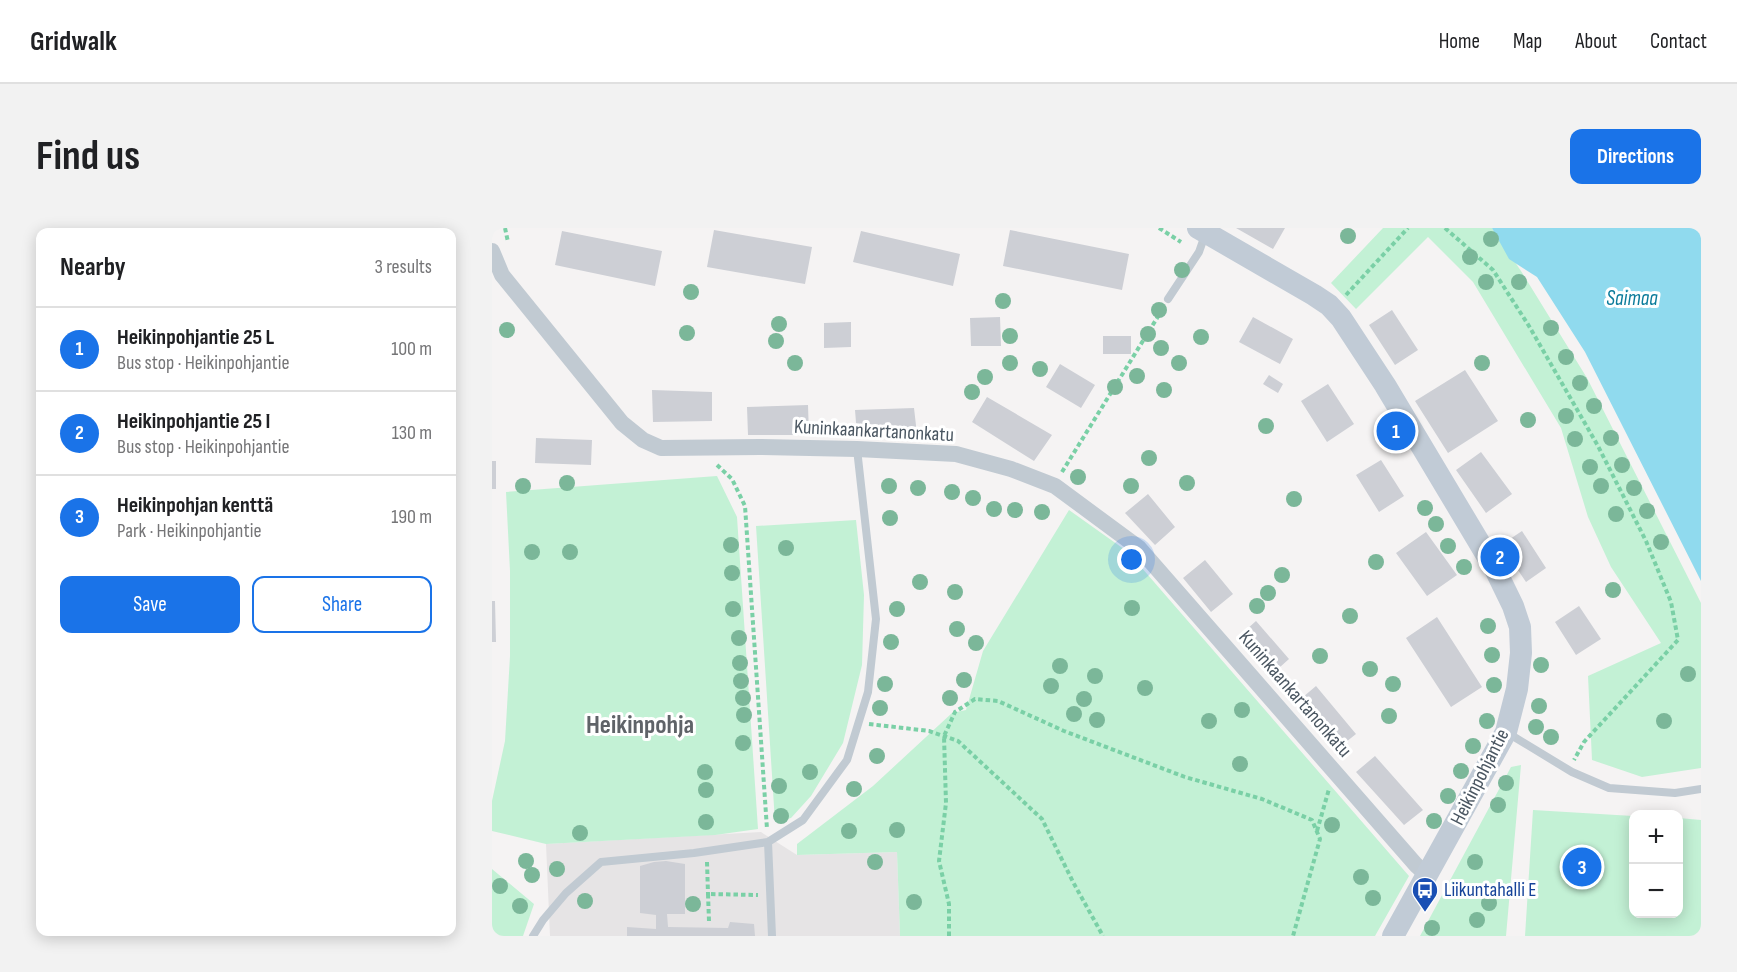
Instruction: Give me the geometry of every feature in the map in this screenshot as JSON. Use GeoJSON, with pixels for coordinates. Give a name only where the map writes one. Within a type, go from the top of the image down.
{"type":"FeatureCollection","features":[{"type":"Feature","properties":{"kind":"street","name":"Heikinpohjantie"},"geometry":{"type":"LineString","coordinates":[[1203,235],[1329,305],[1341,318],[1440,476],[1505,589],[1520,627],[1521,653],[1517,689],[1506,732],[1393,936]]}},
{"type":"Feature","properties":{"kind":"street","name":"Kuninkaankartanonkatu"},"geometry":{"type":"LineString","coordinates":[[492,251],[502,275],[622,423],[643,440],[661,448],[671,450],[760,447],[956,454],[1011,469],[1055,486],[1139,548],[1427,876]]}},
{"type":"Feature","properties":{"kind":"lane"},"geometry":{"type":"LineString","coordinates":[[1168,299],[1203,235]]}},
{"type":"Feature","properties":{"kind":"lane"},"geometry":{"type":"LineString","coordinates":[[533,936],[543,920],[566,893],[601,862],[768,842],[803,820],[847,760],[868,692],[876,619],[857,449]]}},
{"type":"Feature","properties":{"kind":"lane"},"geometry":{"type":"LineString","coordinates":[[1506,732],[1572,772],[1609,788],[1675,793],[1701,789]]}},
{"type":"Feature","properties":{"kind":"lane"},"geometry":{"type":"LineString","coordinates":[[768,842],[772,936]]}},
{"type":"Feature","properties":{"kind":"path"},"geometry":{"type":"LineString","coordinates":[[505,228],[509,251]]}},
{"type":"Feature","properties":{"kind":"path"},"geometry":{"type":"LineString","coordinates":[[1159,228],[1203,235]]}},
{"type":"Feature","properties":{"kind":"path"},"geometry":{"type":"LineString","coordinates":[[1341,300],[1408,228]]}},
{"type":"Feature","properties":{"kind":"path"},"geometry":{"type":"LineString","coordinates":[[1445,228],[1493,270],[1529,326],[1604,457],[1646,541],[1671,602],[1678,640],[1584,742],[1574,760],[1572,772]]}},
{"type":"Feature","properties":{"kind":"path"},"geometry":{"type":"LineString","coordinates":[[1055,486],[1168,299]]}},
{"type":"Feature","properties":{"kind":"path"},"geometry":{"type":"LineString","coordinates":[[726,462],[714,463],[732,479],[745,506],[768,842]]}},
{"type":"Feature","properties":{"kind":"path"},"geometry":{"type":"LineString","coordinates":[[949,936],[949,904],[939,861],[946,803],[944,736],[956,712],[975,699],[999,700],[1064,731],[1185,777],[1262,799],[1312,820],[1320,839],[1293,936]]}},
{"type":"Feature","properties":{"kind":"path"},"geometry":{"type":"LineString","coordinates":[[859,723],[929,731],[958,741],[1042,819],[1103,936]]}},
{"type":"Feature","properties":{"kind":"path"},"geometry":{"type":"LineString","coordinates":[[1317,831],[1330,786],[1338,794]]}},
{"type":"Feature","properties":{"kind":"path"},"geometry":{"type":"LineString","coordinates":[[707,851],[709,921]]}},
{"type":"Feature","properties":{"kind":"path"},"geometry":{"type":"LineString","coordinates":[[708,894],[770,895]]}},
{"type":"Feature","properties":{"kind":"shaded area"},"geometry":{"type":"Polygon","coordinates":[[[761,832],[797,855],[897,852],[900,936],[550,936],[546,844],[761,832]]]}},
{"type":"Feature","properties":{"kind":"green space"},"geometry":{"type":"Polygon","coordinates":[[[1383,228],[1492,228],[1587,378],[1701,603],[1701,768],[1642,777],[1592,760],[1588,676],[1661,643],[1611,567],[1588,517],[1561,428],[1473,282],[1428,237],[1356,309],[1331,283],[1383,228]]]}},
{"type":"Feature","properties":{"kind":"green space"},"geometry":{"type":"Polygon","coordinates":[[[717,476],[737,517],[758,829],[715,835],[546,844],[492,831],[492,801],[505,741],[510,656],[510,571],[506,492],[717,476]]]}},
{"type":"Feature","properties":{"kind":"green space"},"geometry":{"type":"Polygon","coordinates":[[[1069,510],[1128,552],[1409,876],[1375,936],[900,936],[897,852],[797,855],[797,844],[873,786],[952,713],[966,710],[983,651],[1069,510]]]}},
{"type":"Feature","properties":{"kind":"green space"},"geometry":{"type":"Polygon","coordinates":[[[856,520],[864,595],[862,665],[843,743],[811,796],[791,818],[775,822],[756,526],[856,520]]]}},
{"type":"Feature","properties":{"kind":"green space"},"geometry":{"type":"Polygon","coordinates":[[[1521,765],[1506,936],[1420,936],[1511,767],[1521,765]]]}},
{"type":"Feature","properties":{"kind":"green space"},"geometry":{"type":"Polygon","coordinates":[[[1533,810],[1629,816],[1629,918],[1683,918],[1683,818],[1701,820],[1701,936],[1525,936],[1533,810]]]}},
{"type":"Feature","properties":{"kind":"green space"},"geometry":{"type":"Polygon","coordinates":[[[492,869],[534,904],[523,936],[492,936],[492,869]]]}},
{"type":"Feature","properties":{"kind":"water","name":"Saimaa"},"geometry":{"type":"Polygon","coordinates":[[[1492,228],[1701,228],[1701,581],[1585,352],[1537,277],[1509,259],[1492,228]]]}},
{"type":"Feature","properties":{"kind":"building"},"geometry":{"type":"Polygon","coordinates":[[[1236,228],[1285,228],[1273,249],[1236,228]]]}},
{"type":"Feature","properties":{"kind":"building"},"geometry":{"type":"Polygon","coordinates":[[[714,230],[812,247],[805,284],[707,267],[714,230]]]}},
{"type":"Feature","properties":{"kind":"building"},"geometry":{"type":"Polygon","coordinates":[[[1010,230],[1129,254],[1122,290],[1003,266],[1010,230]]]}},
{"type":"Feature","properties":{"kind":"building"},"geometry":{"type":"Polygon","coordinates":[[[562,231],[662,251],[655,286],[555,265],[562,231]]]}},
{"type":"Feature","properties":{"kind":"building"},"geometry":{"type":"Polygon","coordinates":[[[861,231],[960,254],[953,286],[853,262],[861,231]]]}},
{"type":"Feature","properties":{"kind":"building"},"geometry":{"type":"Polygon","coordinates":[[[1392,310],[1418,350],[1395,365],[1369,325],[1392,310]]]}},
{"type":"Feature","properties":{"kind":"building"},"geometry":{"type":"Polygon","coordinates":[[[1000,317],[1001,346],[971,346],[970,318],[1000,317]]]}},
{"type":"Feature","properties":{"kind":"building"},"geometry":{"type":"Polygon","coordinates":[[[1253,317],[1293,339],[1280,364],[1239,342],[1253,317]]]}},
{"type":"Feature","properties":{"kind":"building"},"geometry":{"type":"Polygon","coordinates":[[[851,322],[851,347],[824,348],[824,323],[851,322]]]}},
{"type":"Feature","properties":{"kind":"building"},"geometry":{"type":"Polygon","coordinates":[[[1103,336],[1131,336],[1131,354],[1103,354],[1103,336]]]}},
{"type":"Feature","properties":{"kind":"building"},"geometry":{"type":"Polygon","coordinates":[[[1060,364],[1095,385],[1081,408],[1046,387],[1060,364]]]}},
{"type":"Feature","properties":{"kind":"building"},"geometry":{"type":"Polygon","coordinates":[[[1465,370],[1498,421],[1448,453],[1415,401],[1465,370]]]}},
{"type":"Feature","properties":{"kind":"building"},"geometry":{"type":"Polygon","coordinates":[[[1269,375],[1283,384],[1278,393],[1263,384],[1269,375]]]}},
{"type":"Feature","properties":{"kind":"building"},"geometry":{"type":"Polygon","coordinates":[[[1328,384],[1354,424],[1327,442],[1301,401],[1328,384]]]}},
{"type":"Feature","properties":{"kind":"building"},"geometry":{"type":"Polygon","coordinates":[[[652,390],[712,392],[712,421],[653,422],[652,390]]]}},
{"type":"Feature","properties":{"kind":"building"},"geometry":{"type":"Polygon","coordinates":[[[987,397],[1052,435],[1034,461],[972,422],[987,397]]]}},
{"type":"Feature","properties":{"kind":"building"},"geometry":{"type":"Polygon","coordinates":[[[808,405],[809,435],[748,435],[747,407],[808,405]]]}},
{"type":"Feature","properties":{"kind":"building"},"geometry":{"type":"Polygon","coordinates":[[[914,408],[917,434],[857,435],[855,410],[914,408]]]}},
{"type":"Feature","properties":{"kind":"building"},"geometry":{"type":"Polygon","coordinates":[[[536,438],[592,440],[591,465],[535,463],[536,438]]]}},
{"type":"Feature","properties":{"kind":"building"},"geometry":{"type":"Polygon","coordinates":[[[1481,452],[1512,494],[1486,513],[1456,470],[1481,452]]]}},
{"type":"Feature","properties":{"kind":"building"},"geometry":{"type":"Polygon","coordinates":[[[1381,460],[1404,496],[1379,512],[1356,475],[1381,460]]]}},
{"type":"Feature","properties":{"kind":"building"},"geometry":{"type":"Polygon","coordinates":[[[492,461],[496,461],[496,489],[492,489],[492,461]]]}},
{"type":"Feature","properties":{"kind":"building"},"geometry":{"type":"Polygon","coordinates":[[[1148,494],[1175,527],[1155,545],[1125,513],[1148,494]]]}},
{"type":"Feature","properties":{"kind":"building"},"geometry":{"type":"Polygon","coordinates":[[[1522,531],[1546,568],[1526,582],[1501,545],[1522,531]]]}},
{"type":"Feature","properties":{"kind":"building"},"geometry":{"type":"Polygon","coordinates":[[[1426,532],[1457,575],[1427,596],[1396,553],[1426,532]]]}},
{"type":"Feature","properties":{"kind":"building"},"geometry":{"type":"Polygon","coordinates":[[[1205,560],[1233,594],[1211,612],[1183,578],[1205,560]]]}},
{"type":"Feature","properties":{"kind":"building"},"geometry":{"type":"Polygon","coordinates":[[[492,601],[495,601],[496,642],[492,642],[492,601]]]}},
{"type":"Feature","properties":{"kind":"building"},"geometry":{"type":"Polygon","coordinates":[[[1579,606],[1601,639],[1576,655],[1555,622],[1579,606]]]}},
{"type":"Feature","properties":{"kind":"building"},"geometry":{"type":"Polygon","coordinates":[[[1437,617],[1482,687],[1451,707],[1406,638],[1437,617]]]}},
{"type":"Feature","properties":{"kind":"building"},"geometry":{"type":"Polygon","coordinates":[[[1256,621],[1289,659],[1270,676],[1237,638],[1256,621]]]}},
{"type":"Feature","properties":{"kind":"building"},"geometry":{"type":"Polygon","coordinates":[[[1316,686],[1356,734],[1336,750],[1296,703],[1316,686]]]}},
{"type":"Feature","properties":{"kind":"building"},"geometry":{"type":"Polygon","coordinates":[[[1375,756],[1423,810],[1404,825],[1356,772],[1375,756]]]}},
{"type":"Feature","properties":{"kind":"building"},"geometry":{"type":"Polygon","coordinates":[[[666,861],[685,864],[685,914],[667,914],[668,927],[728,928],[730,922],[754,924],[755,936],[627,936],[627,927],[656,929],[656,915],[640,913],[640,866],[666,861]]]}},
{"type":"Feature","properties":{"kind":"place","name":"Heikinpohjantie 25 L"},"geometry":{"type":"Point","coordinates":[1396,431]}},
{"type":"Feature","properties":{"kind":"place","name":"Heikinpohjantie 25 I"},"geometry":{"type":"Point","coordinates":[1500,557]}},
{"type":"Feature","properties":{"kind":"place","name":"Heikinpohjan kenttä"},"geometry":{"type":"Point","coordinates":[1582,867]}},
{"type":"Feature","properties":{"kind":"place","name":"Liikuntahalli E"},"geometry":{"type":"Point","coordinates":[1425,913]}},
{"type":"Feature","properties":{"kind":"district","name":"Heikinpohja"},"geometry":{"type":"Point","coordinates":[640,725]}}]}
